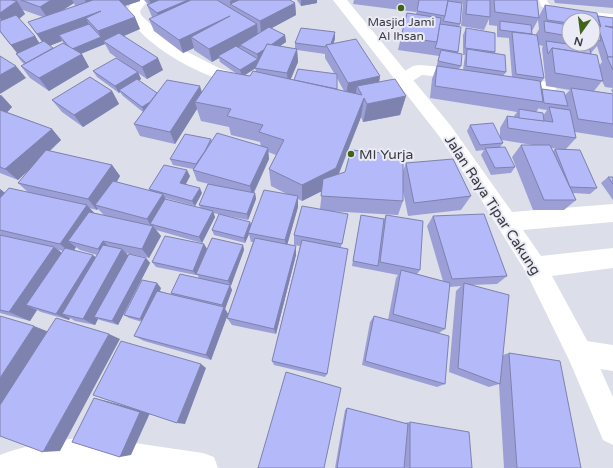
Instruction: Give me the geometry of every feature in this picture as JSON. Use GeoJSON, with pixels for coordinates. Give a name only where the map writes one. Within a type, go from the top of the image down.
{"type":"FeatureCollection","features":[{"type":"Feature","properties":{"kind":"street"},"geometry":{"type":"LineString","coordinates":[[141,0],[133,10],[134,16],[164,46],[213,72],[255,84]]}},
{"type":"Feature","properties":{"kind":"street","name":"Jalan Raya Tipar Cakung"},"geometry":{"type":"LineString","coordinates":[[340,0],[445,131],[535,267],[580,353],[613,430]]}},
{"type":"Feature","properties":{"kind":"street"},"geometry":{"type":"LineString","coordinates":[[368,96],[380,94],[412,72],[425,69],[486,77],[549,88]]}},
{"type":"Feature","properties":{"kind":"street"},"geometry":{"type":"LineString","coordinates":[[506,222],[613,213]]}},
{"type":"Feature","properties":{"kind":"street"},"geometry":{"type":"LineString","coordinates":[[535,267],[613,258]]}},
{"type":"Feature","properties":{"kind":"street"},"geometry":{"type":"LineString","coordinates":[[580,353],[613,358]]}},
{"type":"Feature","properties":{"kind":"street"},"geometry":{"type":"LineString","coordinates":[[5,468],[33,459],[76,453],[121,456],[200,468]]}},
{"type":"Feature","properties":{"kind":"lane"},"geometry":{"type":"LineString","coordinates":[[543,0],[544,4],[554,11],[613,17]]}},
{"type":"Feature","properties":{"kind":"building"},"geometry":{"type":"Polygon","coordinates":[[[0,0],[11,0],[17,1],[0,13],[0,0]]]}},
{"type":"Feature","properties":{"kind":"building"},"geometry":{"type":"Polygon","coordinates":[[[21,0],[51,0],[40,7],[21,0]]]}},
{"type":"Feature","properties":{"kind":"building"},"geometry":{"type":"Polygon","coordinates":[[[93,0],[119,0],[135,17],[98,31],[86,18],[101,11],[37,34],[28,22],[93,0]]]}},
{"type":"Feature","properties":{"kind":"building"},"geometry":{"type":"Polygon","coordinates":[[[159,0],[188,0],[157,13],[147,5],[159,0]]]}},
{"type":"Feature","properties":{"kind":"building"},"geometry":{"type":"Polygon","coordinates":[[[191,0],[217,0],[257,24],[209,49],[191,37],[230,16],[179,40],[149,19],[191,0]]]}},
{"type":"Feature","properties":{"kind":"building"},"geometry":{"type":"Polygon","coordinates":[[[239,0],[290,0],[295,3],[260,21],[230,4],[239,0]]]}},
{"type":"Feature","properties":{"kind":"building"},"geometry":{"type":"Polygon","coordinates":[[[419,0],[448,0],[445,16],[417,11],[419,0]]]}},
{"type":"Feature","properties":{"kind":"building"},"geometry":{"type":"Polygon","coordinates":[[[467,0],[490,0],[490,17],[466,14],[467,0]]]}},
{"type":"Feature","properties":{"kind":"building"},"geometry":{"type":"Polygon","coordinates":[[[494,0],[537,0],[539,18],[495,12],[494,0]]]}},
{"type":"Feature","properties":{"kind":"building"},"geometry":{"type":"Polygon","coordinates":[[[448,1],[462,3],[460,24],[443,21],[448,1]]]}},
{"type":"Feature","properties":{"kind":"building"},"geometry":{"type":"Polygon","coordinates":[[[545,5],[590,12],[561,12],[561,22],[547,20],[545,5]]]}},
{"type":"Feature","properties":{"kind":"building"},"geometry":{"type":"Polygon","coordinates":[[[407,13],[441,18],[437,42],[401,37],[407,13]]]}},
{"type":"Feature","properties":{"kind":"building"},"geometry":{"type":"Polygon","coordinates":[[[16,15],[35,36],[11,45],[0,31],[0,21],[16,15]]]}},
{"type":"Feature","properties":{"kind":"building"},"geometry":{"type":"Polygon","coordinates":[[[601,16],[613,18],[613,27],[605,26],[613,28],[613,57],[608,57],[601,36],[601,16]]]}},
{"type":"Feature","properties":{"kind":"building"},"geometry":{"type":"Polygon","coordinates":[[[500,21],[531,25],[532,34],[500,30],[500,21]]]}},
{"type":"Feature","properties":{"kind":"building"},"geometry":{"type":"Polygon","coordinates":[[[544,21],[561,24],[561,35],[545,32],[544,21]]]}},
{"type":"Feature","properties":{"kind":"building"},"geometry":{"type":"Polygon","coordinates":[[[89,24],[101,37],[72,49],[59,35],[89,24]]]}},
{"type":"Feature","properties":{"kind":"building"},"geometry":{"type":"Polygon","coordinates":[[[440,24],[461,27],[458,52],[435,48],[440,24]]]}},
{"type":"Feature","properties":{"kind":"building"},"geometry":{"type":"Polygon","coordinates":[[[269,27],[285,35],[271,45],[267,44],[265,49],[257,54],[240,45],[269,27]]]}},
{"type":"Feature","properties":{"kind":"building"},"geometry":{"type":"Polygon","coordinates":[[[301,28],[335,32],[331,44],[326,45],[326,47],[295,43],[301,28]]]}},
{"type":"Feature","properties":{"kind":"building"},"geometry":{"type":"Polygon","coordinates":[[[466,28],[495,33],[495,52],[465,48],[466,28]]]}},
{"type":"Feature","properties":{"kind":"building"},"geometry":{"type":"Polygon","coordinates":[[[512,32],[537,35],[544,78],[516,74],[512,32]]]}},
{"type":"Feature","properties":{"kind":"building"},"geometry":{"type":"Polygon","coordinates":[[[119,33],[158,58],[142,67],[103,41],[119,33]]]}},
{"type":"Feature","properties":{"kind":"building"},"geometry":{"type":"Polygon","coordinates":[[[356,39],[380,76],[348,83],[326,45],[356,39]]]}},
{"type":"Feature","properties":{"kind":"building"},"geometry":{"type":"Polygon","coordinates":[[[44,41],[53,48],[26,63],[16,54],[44,41]]]}},
{"type":"Feature","properties":{"kind":"building"},"geometry":{"type":"Polygon","coordinates":[[[546,41],[561,43],[561,49],[552,48],[548,54],[546,41]]]}},
{"type":"Feature","properties":{"kind":"building"},"geometry":{"type":"Polygon","coordinates":[[[63,43],[82,54],[39,78],[21,66],[63,43]]]}},
{"type":"Feature","properties":{"kind":"building"},"geometry":{"type":"Polygon","coordinates":[[[267,44],[297,49],[287,73],[255,68],[267,44]]]}},
{"type":"Feature","properties":{"kind":"building"},"geometry":{"type":"Polygon","coordinates":[[[236,46],[258,59],[240,70],[218,56],[236,46]]]}},
{"type":"Feature","properties":{"kind":"building"},"geometry":{"type":"Polygon","coordinates":[[[552,48],[561,49],[561,52],[578,52],[597,55],[603,81],[555,73],[552,48]]]}},
{"type":"Feature","properties":{"kind":"building"},"geometry":{"type":"Polygon","coordinates":[[[467,49],[505,55],[506,72],[466,66],[467,49]]]}},
{"type":"Feature","properties":{"kind":"building"},"geometry":{"type":"Polygon","coordinates":[[[441,50],[462,54],[461,66],[438,61],[441,50]]]}},
{"type":"Feature","properties":{"kind":"building"},"geometry":{"type":"Polygon","coordinates":[[[578,52],[590,52],[591,54],[578,52]]]}},
{"type":"Feature","properties":{"kind":"building"},"geometry":{"type":"Polygon","coordinates":[[[0,56],[16,66],[0,75],[0,56]]]}},
{"type":"Feature","properties":{"kind":"building"},"geometry":{"type":"Polygon","coordinates":[[[607,57],[613,57],[613,70],[607,57]]]}},
{"type":"Feature","properties":{"kind":"building"},"geometry":{"type":"Polygon","coordinates":[[[116,58],[138,72],[115,86],[93,71],[116,58]]]}},
{"type":"Feature","properties":{"kind":"building"},"geometry":{"type":"Polygon","coordinates":[[[437,66],[540,81],[543,102],[435,86],[437,66]]]}},
{"type":"Feature","properties":{"kind":"building"},"geometry":{"type":"Polygon","coordinates":[[[298,69],[337,74],[337,89],[294,80],[298,69]]]}},
{"type":"Feature","properties":{"kind":"building"},"geometry":{"type":"Polygon","coordinates":[[[217,70],[250,76],[253,71],[362,95],[357,86],[395,79],[406,96],[367,104],[364,98],[336,168],[302,185],[269,169],[284,140],[259,132],[263,125],[227,116],[231,109],[195,102],[217,70]]]}},
{"type":"Feature","properties":{"kind":"building"},"geometry":{"type":"Polygon","coordinates":[[[90,77],[112,91],[74,115],[52,100],[90,77]]]}},
{"type":"Feature","properties":{"kind":"building"},"geometry":{"type":"Polygon","coordinates":[[[137,79],[157,93],[150,102],[142,107],[119,90],[137,79]]]}},
{"type":"Feature","properties":{"kind":"building"},"geometry":{"type":"Polygon","coordinates":[[[167,80],[200,86],[170,132],[134,124],[167,80]]]}},
{"type":"Feature","properties":{"kind":"building"},"geometry":{"type":"Polygon","coordinates":[[[571,88],[613,94],[613,124],[578,119],[571,88]]]}},
{"type":"Feature","properties":{"kind":"building"},"geometry":{"type":"Polygon","coordinates":[[[542,89],[564,92],[568,106],[544,103],[542,89]]]}},
{"type":"Feature","properties":{"kind":"building"},"geometry":{"type":"Polygon","coordinates":[[[549,107],[570,110],[576,138],[508,128],[507,116],[553,122],[549,107]]]}},
{"type":"Feature","properties":{"kind":"building"},"geometry":{"type":"Polygon","coordinates":[[[519,109],[543,113],[544,121],[519,118],[519,109]]]}},
{"type":"Feature","properties":{"kind":"building"},"geometry":{"type":"Polygon","coordinates":[[[0,110],[52,129],[5,169],[0,167],[0,110]]]}},
{"type":"Feature","properties":{"kind":"building"},"geometry":{"type":"Polygon","coordinates":[[[493,123],[503,143],[480,145],[470,125],[493,123]]]}},
{"type":"Feature","properties":{"kind":"building"},"geometry":{"type":"Polygon","coordinates":[[[217,133],[268,148],[250,186],[193,170],[217,133]]]}},
{"type":"Feature","properties":{"kind":"building"},"geometry":{"type":"Polygon","coordinates":[[[185,134],[211,139],[196,164],[170,159],[185,134]]]}},
{"type":"Feature","properties":{"kind":"building"},"geometry":{"type":"Polygon","coordinates":[[[521,145],[550,145],[576,200],[544,200],[521,145]]]}},
{"type":"Feature","properties":{"kind":"building"},"geometry":{"type":"Polygon","coordinates":[[[505,147],[515,167],[495,168],[485,148],[505,147]]]}},
{"type":"Feature","properties":{"kind":"building"},"geometry":{"type":"Polygon","coordinates":[[[555,149],[580,150],[597,188],[570,187],[555,149]]]}},
{"type":"Feature","properties":{"kind":"building"},"geometry":{"type":"Polygon","coordinates":[[[46,150],[112,165],[88,199],[18,183],[46,150]]]}},
{"type":"Feature","properties":{"kind":"building"},"geometry":{"type":"Polygon","coordinates":[[[351,150],[403,155],[403,201],[321,196],[323,179],[345,172],[351,150]]]}},
{"type":"Feature","properties":{"kind":"building"},"geometry":{"type":"Polygon","coordinates":[[[453,159],[471,196],[414,203],[406,163],[453,159]]]}},
{"type":"Feature","properties":{"kind":"building"},"geometry":{"type":"Polygon","coordinates":[[[164,165],[187,170],[180,183],[200,188],[192,201],[149,189],[164,165]]]}},
{"type":"Feature","properties":{"kind":"building"},"geometry":{"type":"Polygon","coordinates":[[[608,177],[613,177],[613,184],[608,177]]]}},
{"type":"Feature","properties":{"kind":"building"},"geometry":{"type":"Polygon","coordinates":[[[113,181],[163,194],[147,219],[95,205],[113,181]]]}},
{"type":"Feature","properties":{"kind":"building"},"geometry":{"type":"Polygon","coordinates":[[[208,184],[255,193],[247,214],[199,205],[208,184]]]}},
{"type":"Feature","properties":{"kind":"building"},"geometry":{"type":"Polygon","coordinates":[[[9,188],[87,205],[60,244],[0,230],[0,198],[9,188]]]}},
{"type":"Feature","properties":{"kind":"building"},"geometry":{"type":"Polygon","coordinates":[[[264,190],[298,196],[285,240],[248,233],[264,190]]]}},
{"type":"Feature","properties":{"kind":"building"},"geometry":{"type":"Polygon","coordinates":[[[165,199],[213,211],[199,237],[150,224],[165,199]]]}},
{"type":"Feature","properties":{"kind":"building"},"geometry":{"type":"Polygon","coordinates":[[[302,206],[348,214],[342,244],[294,235],[302,206]]]}},
{"type":"Feature","properties":{"kind":"building"},"geometry":{"type":"Polygon","coordinates":[[[89,212],[153,226],[142,249],[103,241],[98,249],[68,241],[89,212]]]}},
{"type":"Feature","properties":{"kind":"building"},"geometry":{"type":"Polygon","coordinates":[[[219,214],[250,222],[244,238],[212,230],[219,214]]]}},
{"type":"Feature","properties":{"kind":"building"},"geometry":{"type":"Polygon","coordinates":[[[484,214],[507,276],[452,279],[433,216],[484,214]]]}},
{"type":"Feature","properties":{"kind":"building"},"geometry":{"type":"Polygon","coordinates":[[[361,215],[384,219],[378,266],[353,261],[361,215]]]}},
{"type":"Feature","properties":{"kind":"building"},"geometry":{"type":"Polygon","coordinates":[[[386,215],[423,221],[420,270],[380,262],[386,215]]]}},
{"type":"Feature","properties":{"kind":"building"},"geometry":{"type":"Polygon","coordinates":[[[0,235],[54,247],[9,312],[0,310],[0,235]]]}},
{"type":"Feature","properties":{"kind":"building"},"geometry":{"type":"Polygon","coordinates":[[[165,236],[204,244],[193,271],[152,262],[165,236]]]}},
{"type":"Feature","properties":{"kind":"building"},"geometry":{"type":"Polygon","coordinates":[[[212,238],[243,245],[228,281],[196,274],[212,238]]]}},
{"type":"Feature","properties":{"kind":"building"},"geometry":{"type":"Polygon","coordinates":[[[255,238],[296,246],[274,329],[227,318],[255,238]]]}},
{"type":"Feature","properties":{"kind":"building"},"geometry":{"type":"Polygon","coordinates":[[[302,240],[348,249],[327,374],[272,361],[302,240]]]}},
{"type":"Feature","properties":{"kind":"building"},"geometry":{"type":"Polygon","coordinates":[[[103,245],[122,249],[83,319],[62,314],[103,245]]]}},
{"type":"Feature","properties":{"kind":"building"},"geometry":{"type":"Polygon","coordinates":[[[65,248],[93,255],[56,314],[26,305],[65,248]]]}},
{"type":"Feature","properties":{"kind":"building"},"geometry":{"type":"Polygon","coordinates":[[[129,254],[146,258],[112,321],[94,317],[129,254]]]}},
{"type":"Feature","properties":{"kind":"building"},"geometry":{"type":"Polygon","coordinates":[[[401,270],[450,283],[445,329],[393,314],[401,270]]]}},
{"type":"Feature","properties":{"kind":"building"},"geometry":{"type":"Polygon","coordinates":[[[180,274],[230,285],[222,305],[171,293],[180,274]]]}},
{"type":"Feature","properties":{"kind":"building"},"geometry":{"type":"Polygon","coordinates":[[[142,280],[157,283],[140,319],[124,315],[142,280]]]}},
{"type":"Feature","properties":{"kind":"building"},"geometry":{"type":"Polygon","coordinates":[[[464,283],[509,295],[500,384],[458,368],[464,283]]]}},
{"type":"Feature","properties":{"kind":"building"},"geometry":{"type":"Polygon","coordinates":[[[157,291],[224,307],[206,355],[134,336],[157,291]]]}},
{"type":"Feature","properties":{"kind":"building"},"geometry":{"type":"Polygon","coordinates":[[[0,316],[34,326],[0,378],[0,316]]]}},
{"type":"Feature","properties":{"kind":"building"},"geometry":{"type":"Polygon","coordinates":[[[374,316],[449,336],[445,384],[365,361],[374,316]]]}},
{"type":"Feature","properties":{"kind":"building"},"geometry":{"type":"Polygon","coordinates":[[[56,318],[109,334],[43,452],[0,436],[0,405],[56,318]]]}},
{"type":"Feature","properties":{"kind":"building"},"geometry":{"type":"Polygon","coordinates":[[[121,341],[201,364],[177,423],[93,395],[121,341]]]}},
{"type":"Feature","properties":{"kind":"building"},"geometry":{"type":"Polygon","coordinates":[[[509,353],[560,361],[581,468],[517,468],[509,353]]]}},
{"type":"Feature","properties":{"kind":"building"},"geometry":{"type":"Polygon","coordinates":[[[286,372],[341,388],[324,468],[258,468],[286,372]]]}},
{"type":"Feature","properties":{"kind":"building"},"geometry":{"type":"Polygon","coordinates":[[[94,398],[140,412],[120,457],[72,442],[94,398]]]}},
{"type":"Feature","properties":{"kind":"building"},"geometry":{"type":"Polygon","coordinates":[[[347,408],[408,424],[404,468],[337,468],[347,408]]]}},
{"type":"Feature","properties":{"kind":"building"},"geometry":{"type":"Polygon","coordinates":[[[410,422],[469,432],[472,468],[410,468],[410,422]]]}},
{"type":"Feature","properties":{"kind":"place","name":"Masjid Jami Al Ihsan"},"geometry":{"type":"Point","coordinates":[401,8]}},
{"type":"Feature","properties":{"kind":"place","name":"MI Yurja"},"geometry":{"type":"Point","coordinates":[351,154]}}]}
